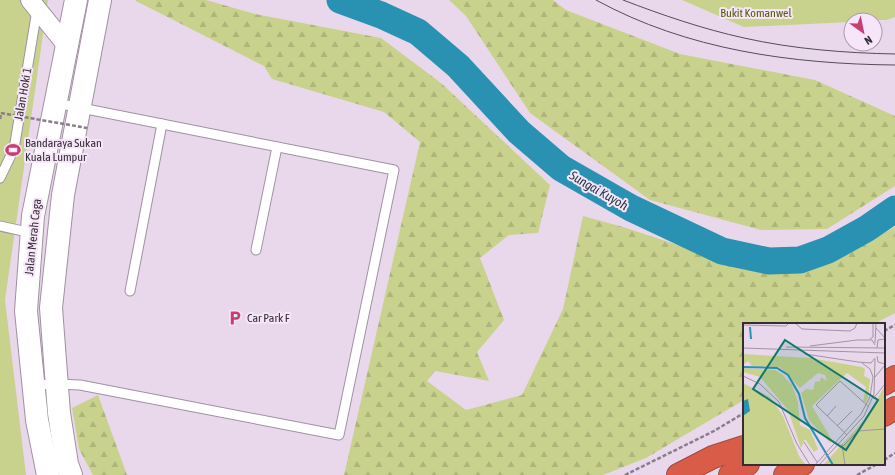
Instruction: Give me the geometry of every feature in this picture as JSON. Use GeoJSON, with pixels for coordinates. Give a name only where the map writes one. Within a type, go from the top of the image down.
{"type":"FeatureCollection","features":[{"type":"Feature","properties":{"kind":"highway"},"geometry":{"type":"LineString","coordinates":[[885,383],[895,377]]}},
{"type":"Feature","properties":{"kind":"highway"},"geometry":{"type":"LineString","coordinates":[[885,414],[895,408]]}},
{"type":"Feature","properties":{"kind":"highway"},"geometry":{"type":"LineString","coordinates":[[678,475],[713,457],[743,447]]}},
{"type":"Feature","properties":{"kind":"highway"},"geometry":{"type":"LineString","coordinates":[[730,475],[746,465]]}},
{"type":"Feature","properties":{"kind":"highway"},"geometry":{"type":"LineString","coordinates":[[785,475],[801,465]]}},
{"type":"Feature","properties":{"kind":"street","name":"Jalan Merah Caga"},"geometry":{"type":"LineString","coordinates":[[48,475],[37,420],[26,311],[33,216],[76,0]]}},
{"type":"Feature","properties":{"kind":"street"},"geometry":{"type":"LineString","coordinates":[[71,475],[67,464],[63,438],[57,384],[52,308],[63,195],[84,118],[100,0]]}},
{"type":"Feature","properties":{"kind":"street"},"geometry":{"type":"LineString","coordinates":[[34,4],[67,46]]}},
{"type":"Feature","properties":{"kind":"lane","name":"Jalan Hoki 1"},"geometry":{"type":"LineString","coordinates":[[0,178],[11,155],[14,143],[34,4]]}},
{"type":"Feature","properties":{"kind":"lane"},"geometry":{"type":"LineString","coordinates":[[33,385],[80,385],[339,434],[394,170],[162,124],[84,118],[56,103]]}},
{"type":"Feature","properties":{"kind":"lane"},"geometry":{"type":"LineString","coordinates":[[130,291],[162,124]]}},
{"type":"Feature","properties":{"kind":"lane"},"geometry":{"type":"LineString","coordinates":[[256,250],[277,147]]}},
{"type":"Feature","properties":{"kind":"lane"},"geometry":{"type":"LineString","coordinates":[[0,226],[32,233]]}},
{"type":"Feature","properties":{"kind":"lane"},"geometry":{"type":"LineString","coordinates":[[39,475],[42,449]]}},
{"type":"Feature","properties":{"kind":"path"},"geometry":{"type":"LineString","coordinates":[[0,119],[1,113],[84,118]]}},
{"type":"Feature","properties":{"kind":"path"},"geometry":{"type":"LineString","coordinates":[[885,330],[895,325]]}},
{"type":"Feature","properties":{"kind":"path"},"geometry":{"type":"LineString","coordinates":[[625,475],[714,431],[743,414]]}},
{"type":"Feature","properties":{"kind":"path"},"geometry":{"type":"LineString","coordinates":[[885,459],[895,454]]}},
{"type":"Feature","properties":{"kind":"path"},"geometry":{"type":"LineString","coordinates":[[857,475],[875,465]]}},
{"type":"Feature","properties":{"kind":"green space","name":"Bandaraya Sukan Kuala Lumpur"},"geometry":{"type":"Polygon","coordinates":[[[0,0],[48,0],[5,300],[26,475],[0,475],[0,0]]]}},
{"type":"Feature","properties":{"kind":"green space"},"geometry":{"type":"Polygon","coordinates":[[[206,0],[255,14],[381,38],[441,83],[550,185],[538,233],[509,235],[480,258],[504,320],[477,352],[489,381],[435,371],[427,381],[466,410],[522,395],[563,309],[583,216],[623,227],[726,261],[807,272],[895,227],[895,313],[876,323],[743,323],[743,401],[646,458],[603,475],[344,475],[420,142],[384,112],[272,79],[264,66],[136,1],[206,0]]]}},
{"type":"Feature","properties":{"kind":"green space"},"geometry":{"type":"Polygon","coordinates":[[[449,0],[553,0],[566,10],[680,54],[815,80],[895,116],[895,186],[827,229],[761,230],[650,200],[530,113],[466,16],[449,0]]]}},
{"type":"Feature","properties":{"kind":"green space","name":"Bukit Komanwel"},"geometry":{"type":"Polygon","coordinates":[[[682,0],[895,0],[895,17],[887,20],[883,20],[883,12],[843,12],[843,22],[744,27],[682,0]]]}},
{"type":"Feature","properties":{"kind":"green space"},"geometry":{"type":"Polygon","coordinates":[[[98,395],[127,475],[93,475],[79,449],[72,408],[98,395]]]}},
{"type":"Feature","properties":{"kind":"waterway","name":"Sungai Kuyoh"},"geometry":{"type":"LineString","coordinates":[[340,0],[381,15],[418,32],[458,66],[519,132],[561,168],[631,208],[722,251],[769,261],[800,260],[828,250],[866,229],[895,209]]}},
{"type":"Feature","properties":{"kind":"tram line"},"geometry":{"type":"LineString","coordinates":[[596,0],[631,17],[667,31],[703,42],[741,51],[818,61],[895,65]]}},
{"type":"Feature","properties":{"kind":"tram line"},"geometry":{"type":"LineString","coordinates":[[623,0],[698,26],[763,42],[819,50],[895,54]]}},
{"type":"Feature","properties":{"kind":"place","name":"Bandaraya Sukan Kuala Lumpur"},"geometry":{"type":"Point","coordinates":[13,150]}},
{"type":"Feature","properties":{"kind":"place","name":"Car Park F"},"geometry":{"type":"Point","coordinates":[235,318]}}]}
